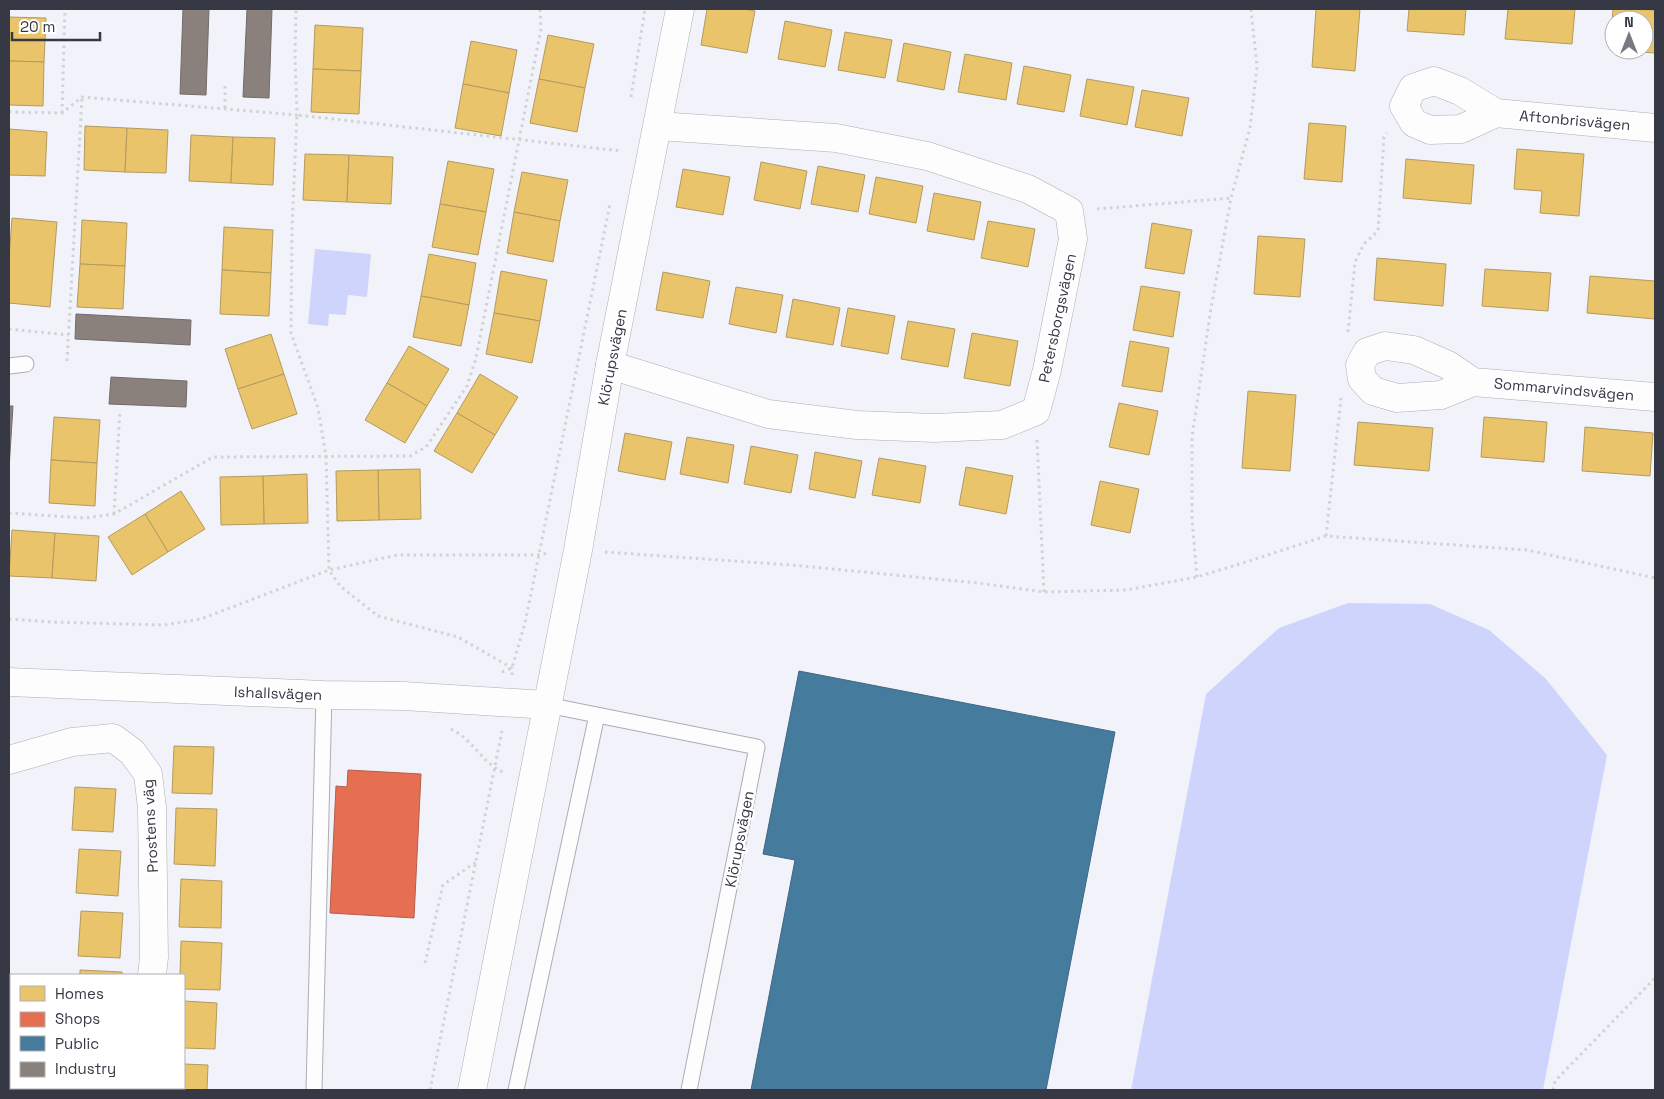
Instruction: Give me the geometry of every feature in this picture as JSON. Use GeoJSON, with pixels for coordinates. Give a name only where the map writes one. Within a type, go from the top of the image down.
{"type":"FeatureCollection","features":[{"type":"Feature","properties":{"kind":"street","name":"Klörupsvägen"},"geometry":{"type":"LineString","coordinates":[[472,1090],[578,550],[610,365],[680,9]]}},
{"type":"Feature","properties":{"kind":"street","name":"Aftonbrisvägen"},"geometry":{"type":"LineString","coordinates":[[1496,113],[1461,129],[1430,130],[1414,123],[1404,106],[1413,88],[1434,81],[1460,91],[1496,113],[1655,128]]}},
{"type":"Feature","properties":{"kind":"street"},"geometry":{"type":"LineString","coordinates":[[658,126],[836,138],[927,156],[1028,189],[1069,211]]}},
{"type":"Feature","properties":{"kind":"street","name":"Petersborgsvägen"},"geometry":{"type":"LineString","coordinates":[[1036,411],[1047,370],[1073,239],[1069,211]]}},
{"type":"Feature","properties":{"kind":"street"},"geometry":{"type":"LineString","coordinates":[[610,365],[768,414],[857,426],[934,428],[1002,426],[1036,411]]}},
{"type":"Feature","properties":{"kind":"street","name":"Sommarvindsvägen"},"geometry":{"type":"LineString","coordinates":[[1473,382],[1655,397]]}},
{"type":"Feature","properties":{"kind":"street","name":"Ishallsvägen"},"geometry":{"type":"LineString","coordinates":[[9,682],[404,696],[508,701],[547,705]]}},
{"type":"Feature","properties":{"kind":"street","name":"Prostens väg"},"geometry":{"type":"LineString","coordinates":[[9,760],[72,742],[113,738],[132,752],[148,774],[152,808],[154,957],[152,974]]}},
{"type":"Feature","properties":{"kind":"lane"},"geometry":{"type":"LineString","coordinates":[[9,366],[26,364]]}},
{"type":"Feature","properties":{"kind":"lane"},"geometry":{"type":"LineString","coordinates":[[314,1090],[324,694]]}},
{"type":"Feature","properties":{"kind":"lane","name":"Klörupsvägen"},"geometry":{"type":"LineString","coordinates":[[547,705],[757,747],[690,1090]]}},
{"type":"Feature","properties":{"kind":"lane"},"geometry":{"type":"LineString","coordinates":[[516,1090],[596,715]]}},
{"type":"Feature","properties":{"kind":"path"},"geometry":{"type":"LineString","coordinates":[[62,113],[65,9]]}},
{"type":"Feature","properties":{"kind":"path"},"geometry":{"type":"LineString","coordinates":[[296,9],[295,57],[298,116],[292,228],[291,333],[318,408],[326,456],[329,570],[340,586],[378,616],[458,637],[512,668]]}},
{"type":"Feature","properties":{"kind":"path"},"geometry":{"type":"LineString","coordinates":[[9,513],[86,518],[114,514],[213,457],[410,456],[426,447],[467,386],[476,358],[541,29],[540,9]]}},
{"type":"Feature","properties":{"kind":"path"},"geometry":{"type":"LineString","coordinates":[[630,105],[645,9]]}},
{"type":"Feature","properties":{"kind":"path"},"geometry":{"type":"LineString","coordinates":[[1197,577],[1192,519],[1192,437],[1211,308],[1231,198],[1250,128],[1257,67],[1251,9]]}},
{"type":"Feature","properties":{"kind":"path"},"geometry":{"type":"LineString","coordinates":[[225,86],[225,109]]}},
{"type":"Feature","properties":{"kind":"path"},"geometry":{"type":"LineString","coordinates":[[67,361],[82,97]]}},
{"type":"Feature","properties":{"kind":"path"},"geometry":{"type":"LineString","coordinates":[[9,112],[62,113],[82,97],[298,116],[622,151]]}},
{"type":"Feature","properties":{"kind":"path"},"geometry":{"type":"LineString","coordinates":[[1347,337],[1355,262],[1364,244],[1378,232],[1384,137],[1404,106]]}},
{"type":"Feature","properties":{"kind":"path"},"geometry":{"type":"LineString","coordinates":[[619,160],[623,142]]}},
{"type":"Feature","properties":{"kind":"path"},"geometry":{"type":"LineString","coordinates":[[430,1090],[495,769],[508,701],[512,668],[525,623],[611,198]]}},
{"type":"Feature","properties":{"kind":"path"},"geometry":{"type":"LineString","coordinates":[[1069,211],[1231,198]]}},
{"type":"Feature","properties":{"kind":"path"},"geometry":{"type":"LineString","coordinates":[[9,329],[68,335]]}},
{"type":"Feature","properties":{"kind":"path"},"geometry":{"type":"LineString","coordinates":[[1326,536],[1342,393]]}},
{"type":"Feature","properties":{"kind":"path"},"geometry":{"type":"LineString","coordinates":[[114,514],[120,410]]}},
{"type":"Feature","properties":{"kind":"path"},"geometry":{"type":"LineString","coordinates":[[1036,411],[1044,592]]}},
{"type":"Feature","properties":{"kind":"path"},"geometry":{"type":"LineString","coordinates":[[9,619],[164,625],[202,619],[329,570],[397,555],[538,555],[578,550],[791,565],[978,583],[1044,592],[1126,590],[1197,577],[1326,536],[1527,550],[1655,578]]}},
{"type":"Feature","properties":{"kind":"path"},"geometry":{"type":"LineString","coordinates":[[445,727],[461,734],[495,769],[509,775],[532,780]]}},
{"type":"Feature","properties":{"kind":"path"},"geometry":{"type":"LineString","coordinates":[[425,963],[443,885],[476,861]]}},
{"type":"Feature","properties":{"kind":"path"},"geometry":{"type":"LineString","coordinates":[[1553,1090],[1555,1081],[1655,978]]}},
{"type":"Feature","properties":{"kind":"shaded area"},"geometry":{"type":"Polygon","coordinates":[[[315,249],[371,254],[367,297],[348,295],[346,315],[329,314],[328,326],[308,324],[315,249]]]}},
{"type":"Feature","properties":{"kind":"shaded area"},"geometry":{"type":"Polygon","coordinates":[[[1348,603],[1430,604],[1489,630],[1546,679],[1607,755],[1543,1090],[1131,1090],[1206,694],[1279,628],[1348,603]]]}},
{"type":"Feature","properties":{"kind":"building: Homes"},"geometry":{"type":"Polygon","coordinates":[[[707,9],[744,9],[755,11],[747,53],[701,45],[707,9]]]}},
{"type":"Feature","properties":{"kind":"building: Homes"},"geometry":{"type":"Polygon","coordinates":[[[1316,9],[1360,9],[1355,71],[1312,67],[1316,9]]]}},
{"type":"Feature","properties":{"kind":"building: Homes"},"geometry":{"type":"Polygon","coordinates":[[[1409,9],[1466,9],[1464,35],[1407,31],[1409,9]]]}},
{"type":"Feature","properties":{"kind":"building: Homes"},"geometry":{"type":"Polygon","coordinates":[[[1508,9],[1575,9],[1572,44],[1505,39],[1508,9]]]}},
{"type":"Feature","properties":{"kind":"building: Homes"},"geometry":{"type":"Polygon","coordinates":[[[1613,9],[1655,10],[1655,53],[1654,10],[1613,9]]]}},
{"type":"Feature","properties":{"kind":"building: Homes"},"geometry":{"type":"Polygon","coordinates":[[[9,17],[46,18],[44,62],[9,61],[9,17]]]}},
{"type":"Feature","properties":{"kind":"building: Homes"},"geometry":{"type":"Polygon","coordinates":[[[785,21],[832,30],[825,67],[778,59],[785,21]]]}},
{"type":"Feature","properties":{"kind":"building: Homes"},"geometry":{"type":"Polygon","coordinates":[[[315,25],[363,28],[361,71],[313,69],[315,25]]]}},
{"type":"Feature","properties":{"kind":"building: Homes"},"geometry":{"type":"Polygon","coordinates":[[[845,32],[892,40],[885,78],[838,70],[845,32]]]}},
{"type":"Feature","properties":{"kind":"building: Homes"},"geometry":{"type":"Polygon","coordinates":[[[548,35],[594,44],[585,88],[539,79],[548,35]]]}},
{"type":"Feature","properties":{"kind":"building: Homes"},"geometry":{"type":"Polygon","coordinates":[[[471,41],[517,50],[509,93],[463,84],[471,41]]]}},
{"type":"Feature","properties":{"kind":"building: Homes"},"geometry":{"type":"Polygon","coordinates":[[[904,43],[951,52],[944,90],[897,81],[904,43]]]}},
{"type":"Feature","properties":{"kind":"building: Homes"},"geometry":{"type":"Polygon","coordinates":[[[965,54],[1012,63],[1006,100],[958,92],[965,54]]]}},
{"type":"Feature","properties":{"kind":"building: Homes"},"geometry":{"type":"Polygon","coordinates":[[[9,61],[44,62],[43,106],[9,105],[9,61]]]}},
{"type":"Feature","properties":{"kind":"building: Homes"},"geometry":{"type":"Polygon","coordinates":[[[1024,66],[1071,75],[1064,112],[1017,104],[1024,66]]]}},
{"type":"Feature","properties":{"kind":"building: Homes"},"geometry":{"type":"Polygon","coordinates":[[[313,69],[361,71],[359,114],[311,112],[313,69]]]}},
{"type":"Feature","properties":{"kind":"building: Homes"},"geometry":{"type":"Polygon","coordinates":[[[539,79],[585,88],[577,132],[530,123],[539,79]]]}},
{"type":"Feature","properties":{"kind":"building: Homes"},"geometry":{"type":"Polygon","coordinates":[[[1087,79],[1134,87],[1127,125],[1080,116],[1087,79]]]}},
{"type":"Feature","properties":{"kind":"building: Homes"},"geometry":{"type":"Polygon","coordinates":[[[463,84],[509,93],[501,136],[455,128],[463,84]]]}},
{"type":"Feature","properties":{"kind":"building: Homes"},"geometry":{"type":"Polygon","coordinates":[[[1142,90],[1189,98],[1182,136],[1135,127],[1142,90]]]}},
{"type":"Feature","properties":{"kind":"building: Homes"},"geometry":{"type":"Polygon","coordinates":[[[1309,123],[1346,126],[1342,182],[1304,179],[1309,123]]]}},
{"type":"Feature","properties":{"kind":"building: Homes"},"geometry":{"type":"Polygon","coordinates":[[[85,126],[127,128],[125,172],[84,170],[85,126]]]}},
{"type":"Feature","properties":{"kind":"building: Homes"},"geometry":{"type":"Polygon","coordinates":[[[127,128],[168,130],[166,173],[125,172],[127,128]]]}},
{"type":"Feature","properties":{"kind":"building: Homes"},"geometry":{"type":"Polygon","coordinates":[[[9,129],[47,132],[45,176],[9,175],[9,129]]]}},
{"type":"Feature","properties":{"kind":"building: Homes"},"geometry":{"type":"Polygon","coordinates":[[[191,135],[233,137],[231,183],[189,181],[191,135]]]}},
{"type":"Feature","properties":{"kind":"building: Homes"},"geometry":{"type":"Polygon","coordinates":[[[233,137],[275,138],[273,185],[231,183],[233,137]]]}},
{"type":"Feature","properties":{"kind":"building: Homes"},"geometry":{"type":"Polygon","coordinates":[[[1517,149],[1584,154],[1579,216],[1540,213],[1542,191],[1514,189],[1517,149]]]}},
{"type":"Feature","properties":{"kind":"building: Homes"},"geometry":{"type":"Polygon","coordinates":[[[305,154],[349,155],[347,202],[303,200],[305,154]]]}},
{"type":"Feature","properties":{"kind":"building: Homes"},"geometry":{"type":"Polygon","coordinates":[[[349,155],[393,157],[391,204],[347,202],[349,155]]]}},
{"type":"Feature","properties":{"kind":"building: Homes"},"geometry":{"type":"Polygon","coordinates":[[[1406,159],[1474,165],[1471,204],[1403,198],[1406,159]]]}},
{"type":"Feature","properties":{"kind":"building: Homes"},"geometry":{"type":"Polygon","coordinates":[[[448,161],[494,169],[486,212],[440,204],[448,161]]]}},
{"type":"Feature","properties":{"kind":"building: Homes"},"geometry":{"type":"Polygon","coordinates":[[[761,162],[807,171],[800,209],[754,200],[761,162]]]}},
{"type":"Feature","properties":{"kind":"building: Homes"},"geometry":{"type":"Polygon","coordinates":[[[818,166],[865,175],[858,212],[811,204],[818,166]]]}},
{"type":"Feature","properties":{"kind":"building: Homes"},"geometry":{"type":"Polygon","coordinates":[[[683,169],[730,177],[723,215],[676,207],[683,169]]]}},
{"type":"Feature","properties":{"kind":"building: Homes"},"geometry":{"type":"Polygon","coordinates":[[[522,172],[568,180],[560,221],[514,212],[522,172]]]}},
{"type":"Feature","properties":{"kind":"building: Homes"},"geometry":{"type":"Polygon","coordinates":[[[876,177],[923,186],[916,223],[869,214],[876,177]]]}},
{"type":"Feature","properties":{"kind":"building: Homes"},"geometry":{"type":"Polygon","coordinates":[[[934,193],[981,202],[974,240],[927,231],[934,193]]]}},
{"type":"Feature","properties":{"kind":"building: Homes"},"geometry":{"type":"Polygon","coordinates":[[[440,204],[486,212],[478,255],[432,247],[440,204]]]}},
{"type":"Feature","properties":{"kind":"building: Homes"},"geometry":{"type":"Polygon","coordinates":[[[514,212],[560,221],[553,262],[507,253],[514,212]]]}},
{"type":"Feature","properties":{"kind":"building: Homes"},"geometry":{"type":"Polygon","coordinates":[[[12,218],[57,222],[50,307],[9,303],[9,259],[12,218]]]}},
{"type":"Feature","properties":{"kind":"building: Homes"},"geometry":{"type":"Polygon","coordinates":[[[82,220],[127,223],[125,266],[80,264],[82,220]]]}},
{"type":"Feature","properties":{"kind":"building: Homes"},"geometry":{"type":"Polygon","coordinates":[[[988,221],[1035,229],[1028,267],[981,258],[988,221]]]}},
{"type":"Feature","properties":{"kind":"building: Homes"},"geometry":{"type":"Polygon","coordinates":[[[1152,223],[1192,230],[1184,274],[1145,268],[1152,223]]]}},
{"type":"Feature","properties":{"kind":"building: Homes"},"geometry":{"type":"Polygon","coordinates":[[[224,227],[273,230],[271,273],[222,270],[224,227]]]}},
{"type":"Feature","properties":{"kind":"building: Homes"},"geometry":{"type":"Polygon","coordinates":[[[1258,236],[1305,239],[1300,297],[1254,294],[1258,236]]]}},
{"type":"Feature","properties":{"kind":"building: Homes"},"geometry":{"type":"Polygon","coordinates":[[[429,254],[476,263],[469,305],[421,296],[429,254]]]}},
{"type":"Feature","properties":{"kind":"building: Homes"},"geometry":{"type":"Polygon","coordinates":[[[1377,258],[1446,264],[1443,306],[1374,300],[1377,258]]]}},
{"type":"Feature","properties":{"kind":"building: Homes"},"geometry":{"type":"Polygon","coordinates":[[[80,264],[125,266],[123,309],[77,307],[80,264]]]}},
{"type":"Feature","properties":{"kind":"building: Homes"},"geometry":{"type":"Polygon","coordinates":[[[1485,269],[1551,273],[1548,311],[1482,306],[1485,269]]]}},
{"type":"Feature","properties":{"kind":"building: Homes"},"geometry":{"type":"Polygon","coordinates":[[[222,270],[271,273],[269,316],[220,314],[222,270]]]}},
{"type":"Feature","properties":{"kind":"building: Homes"},"geometry":{"type":"Polygon","coordinates":[[[501,271],[547,280],[540,321],[494,313],[501,271]]]}},
{"type":"Feature","properties":{"kind":"building: Homes"},"geometry":{"type":"Polygon","coordinates":[[[663,272],[710,281],[703,318],[656,310],[663,272]]]}},
{"type":"Feature","properties":{"kind":"building: Homes"},"geometry":{"type":"Polygon","coordinates":[[[1590,276],[1655,281],[1655,319],[1587,313],[1590,276]]]}},
{"type":"Feature","properties":{"kind":"building: Homes"},"geometry":{"type":"Polygon","coordinates":[[[1141,286],[1180,292],[1173,337],[1133,330],[1141,286]]]}},
{"type":"Feature","properties":{"kind":"building: Homes"},"geometry":{"type":"Polygon","coordinates":[[[736,287],[783,295],[776,333],[729,324],[736,287]]]}},
{"type":"Feature","properties":{"kind":"building: Homes"},"geometry":{"type":"Polygon","coordinates":[[[421,296],[469,305],[461,346],[413,337],[421,296]]]}},
{"type":"Feature","properties":{"kind":"building: Homes"},"geometry":{"type":"Polygon","coordinates":[[[793,299],[840,308],[833,345],[786,337],[793,299]]]}},
{"type":"Feature","properties":{"kind":"building: Homes"},"geometry":{"type":"Polygon","coordinates":[[[848,308],[895,316],[888,354],[841,346],[848,308]]]}},
{"type":"Feature","properties":{"kind":"building: Homes"},"geometry":{"type":"Polygon","coordinates":[[[494,313],[540,321],[532,363],[486,354],[494,313]]]}},
{"type":"Feature","properties":{"kind":"building: Homes"},"geometry":{"type":"Polygon","coordinates":[[[908,321],[955,329],[948,367],[901,359],[908,321]]]}},
{"type":"Feature","properties":{"kind":"building: Homes"},"geometry":{"type":"Polygon","coordinates":[[[972,333],[1018,341],[1010,386],[964,378],[972,333]]]}},
{"type":"Feature","properties":{"kind":"building: Homes"},"geometry":{"type":"Polygon","coordinates":[[[271,334],[284,374],[238,389],[225,349],[271,334]]]}},
{"type":"Feature","properties":{"kind":"building: Homes"},"geometry":{"type":"Polygon","coordinates":[[[1130,341],[1169,348],[1162,392],[1122,386],[1130,341]]]}},
{"type":"Feature","properties":{"kind":"building: Homes"},"geometry":{"type":"Polygon","coordinates":[[[409,346],[449,369],[427,406],[387,383],[409,346]]]}},
{"type":"Feature","properties":{"kind":"building: Homes"},"geometry":{"type":"Polygon","coordinates":[[[284,374],[297,414],[252,429],[238,389],[284,374]]]}},
{"type":"Feature","properties":{"kind":"building: Homes"},"geometry":{"type":"Polygon","coordinates":[[[480,374],[518,397],[495,435],[457,413],[480,374]]]}},
{"type":"Feature","properties":{"kind":"building: Homes"},"geometry":{"type":"Polygon","coordinates":[[[387,383],[427,406],[405,443],[365,420],[387,383]]]}},
{"type":"Feature","properties":{"kind":"building: Homes"},"geometry":{"type":"Polygon","coordinates":[[[1248,391],[1296,395],[1290,471],[1242,468],[1248,391]]]}},
{"type":"Feature","properties":{"kind":"building: Homes"},"geometry":{"type":"Polygon","coordinates":[[[1119,403],[1158,411],[1149,455],[1109,447],[1119,403]]]}},
{"type":"Feature","properties":{"kind":"building: Homes"},"geometry":{"type":"Polygon","coordinates":[[[457,413],[495,435],[472,473],[434,451],[457,413]]]}},
{"type":"Feature","properties":{"kind":"building: Homes"},"geometry":{"type":"Polygon","coordinates":[[[54,417],[100,420],[97,463],[51,460],[54,417]]]}},
{"type":"Feature","properties":{"kind":"building: Homes"},"geometry":{"type":"Polygon","coordinates":[[[1484,417],[1547,422],[1544,462],[1481,457],[1484,417]]]}},
{"type":"Feature","properties":{"kind":"building: Homes"},"geometry":{"type":"Polygon","coordinates":[[[1358,422],[1433,428],[1429,471],[1354,465],[1358,422]]]}},
{"type":"Feature","properties":{"kind":"building: Homes"},"geometry":{"type":"Polygon","coordinates":[[[1585,427],[1653,433],[1650,476],[1582,471],[1585,427]]]}},
{"type":"Feature","properties":{"kind":"building: Homes"},"geometry":{"type":"Polygon","coordinates":[[[625,433],[672,442],[665,480],[618,471],[625,433]]]}},
{"type":"Feature","properties":{"kind":"building: Homes"},"geometry":{"type":"Polygon","coordinates":[[[687,437],[734,445],[728,483],[680,474],[687,437]]]}},
{"type":"Feature","properties":{"kind":"building: Homes"},"geometry":{"type":"Polygon","coordinates":[[[751,446],[798,455],[791,493],[744,484],[751,446]]]}},
{"type":"Feature","properties":{"kind":"building: Homes"},"geometry":{"type":"Polygon","coordinates":[[[815,452],[862,461],[855,498],[809,489],[815,452]]]}},
{"type":"Feature","properties":{"kind":"building: Homes"},"geometry":{"type":"Polygon","coordinates":[[[879,458],[926,466],[920,503],[872,495],[879,458]]]}},
{"type":"Feature","properties":{"kind":"building: Homes"},"geometry":{"type":"Polygon","coordinates":[[[51,460],[97,463],[95,506],[49,503],[51,460]]]}},
{"type":"Feature","properties":{"kind":"building: Homes"},"geometry":{"type":"Polygon","coordinates":[[[966,467],[1013,476],[1006,514],[959,505],[966,467]]]}},
{"type":"Feature","properties":{"kind":"building: Homes"},"geometry":{"type":"Polygon","coordinates":[[[420,469],[421,519],[379,520],[378,470],[420,469]]]}},
{"type":"Feature","properties":{"kind":"building: Homes"},"geometry":{"type":"Polygon","coordinates":[[[378,470],[379,520],[337,521],[336,471],[378,470]]]}},
{"type":"Feature","properties":{"kind":"building: Homes"},"geometry":{"type":"Polygon","coordinates":[[[307,474],[308,523],[264,524],[263,476],[307,474]]]}},
{"type":"Feature","properties":{"kind":"building: Homes"},"geometry":{"type":"Polygon","coordinates":[[[263,476],[264,524],[221,525],[220,477],[263,476]]]}},
{"type":"Feature","properties":{"kind":"building: Homes"},"geometry":{"type":"Polygon","coordinates":[[[1100,481],[1139,489],[1130,533],[1091,525],[1100,481]]]}},
{"type":"Feature","properties":{"kind":"building: Homes"},"geometry":{"type":"Polygon","coordinates":[[[181,491],[205,529],[168,552],[145,514],[181,491]]]}},
{"type":"Feature","properties":{"kind":"building: Homes"},"geometry":{"type":"Polygon","coordinates":[[[145,514],[168,552],[132,575],[108,537],[145,514]]]}},
{"type":"Feature","properties":{"kind":"building: Homes"},"geometry":{"type":"Polygon","coordinates":[[[12,530],[55,533],[52,578],[9,576],[12,530]]]}},
{"type":"Feature","properties":{"kind":"building: Homes"},"geometry":{"type":"Polygon","coordinates":[[[55,533],[99,536],[96,581],[52,578],[55,533]]]}},
{"type":"Feature","properties":{"kind":"building: Homes"},"geometry":{"type":"Polygon","coordinates":[[[174,746],[214,747],[212,794],[172,793],[174,746]]]}},
{"type":"Feature","properties":{"kind":"building: Homes"},"geometry":{"type":"Polygon","coordinates":[[[75,787],[116,789],[113,832],[72,830],[75,787]]]}},
{"type":"Feature","properties":{"kind":"building: Homes"},"geometry":{"type":"Polygon","coordinates":[[[176,808],[217,809],[215,866],[174,864],[176,808]]]}},
{"type":"Feature","properties":{"kind":"building: Homes"},"geometry":{"type":"Polygon","coordinates":[[[79,849],[121,851],[118,896],[76,893],[79,849]]]}},
{"type":"Feature","properties":{"kind":"building: Homes"},"geometry":{"type":"Polygon","coordinates":[[[181,879],[222,881],[221,928],[179,927],[181,879]]]}},
{"type":"Feature","properties":{"kind":"building: Homes"},"geometry":{"type":"Polygon","coordinates":[[[81,911],[123,913],[120,958],[78,956],[81,911]]]}},
{"type":"Feature","properties":{"kind":"building: Homes"},"geometry":{"type":"Polygon","coordinates":[[[181,941],[222,943],[220,990],[185,989],[185,974],[180,974],[181,941]]]}},
{"type":"Feature","properties":{"kind":"building: Homes"},"geometry":{"type":"Polygon","coordinates":[[[80,970],[122,972],[122,974],[80,974],[80,970]]]}},
{"type":"Feature","properties":{"kind":"building: Homes"},"geometry":{"type":"Polygon","coordinates":[[[185,1001],[217,1003],[215,1049],[185,1048],[185,1001]]]}},
{"type":"Feature","properties":{"kind":"building: Homes"},"geometry":{"type":"Polygon","coordinates":[[[185,1064],[208,1065],[207,1090],[167,1090],[185,1089],[185,1064]]]}},
{"type":"Feature","properties":{"kind":"building: Shops"},"geometry":{"type":"Polygon","coordinates":[[[348,770],[421,774],[414,918],[330,913],[336,786],[347,787],[348,770]]]}},
{"type":"Feature","properties":{"kind":"building: Public"},"geometry":{"type":"Polygon","coordinates":[[[799,671],[1115,732],[1046,1090],[751,1090],[795,860],[763,854],[799,671]]]}},
{"type":"Feature","properties":{"kind":"building: Industry"},"geometry":{"type":"Polygon","coordinates":[[[183,9],[209,9],[206,95],[180,94],[183,9]]]}},
{"type":"Feature","properties":{"kind":"building: Industry"},"geometry":{"type":"Polygon","coordinates":[[[247,9],[272,9],[269,98],[243,97],[247,9]]]}},
{"type":"Feature","properties":{"kind":"building: Industry"},"geometry":{"type":"Polygon","coordinates":[[[76,314],[191,320],[190,345],[75,339],[76,314]]]}},
{"type":"Feature","properties":{"kind":"building: Industry"},"geometry":{"type":"Polygon","coordinates":[[[111,377],[187,381],[186,407],[109,404],[111,377]]]}},
{"type":"Feature","properties":{"kind":"building: Industry"},"geometry":{"type":"Polygon","coordinates":[[[9,406],[13,406],[9,469],[9,406]]]}}]}
